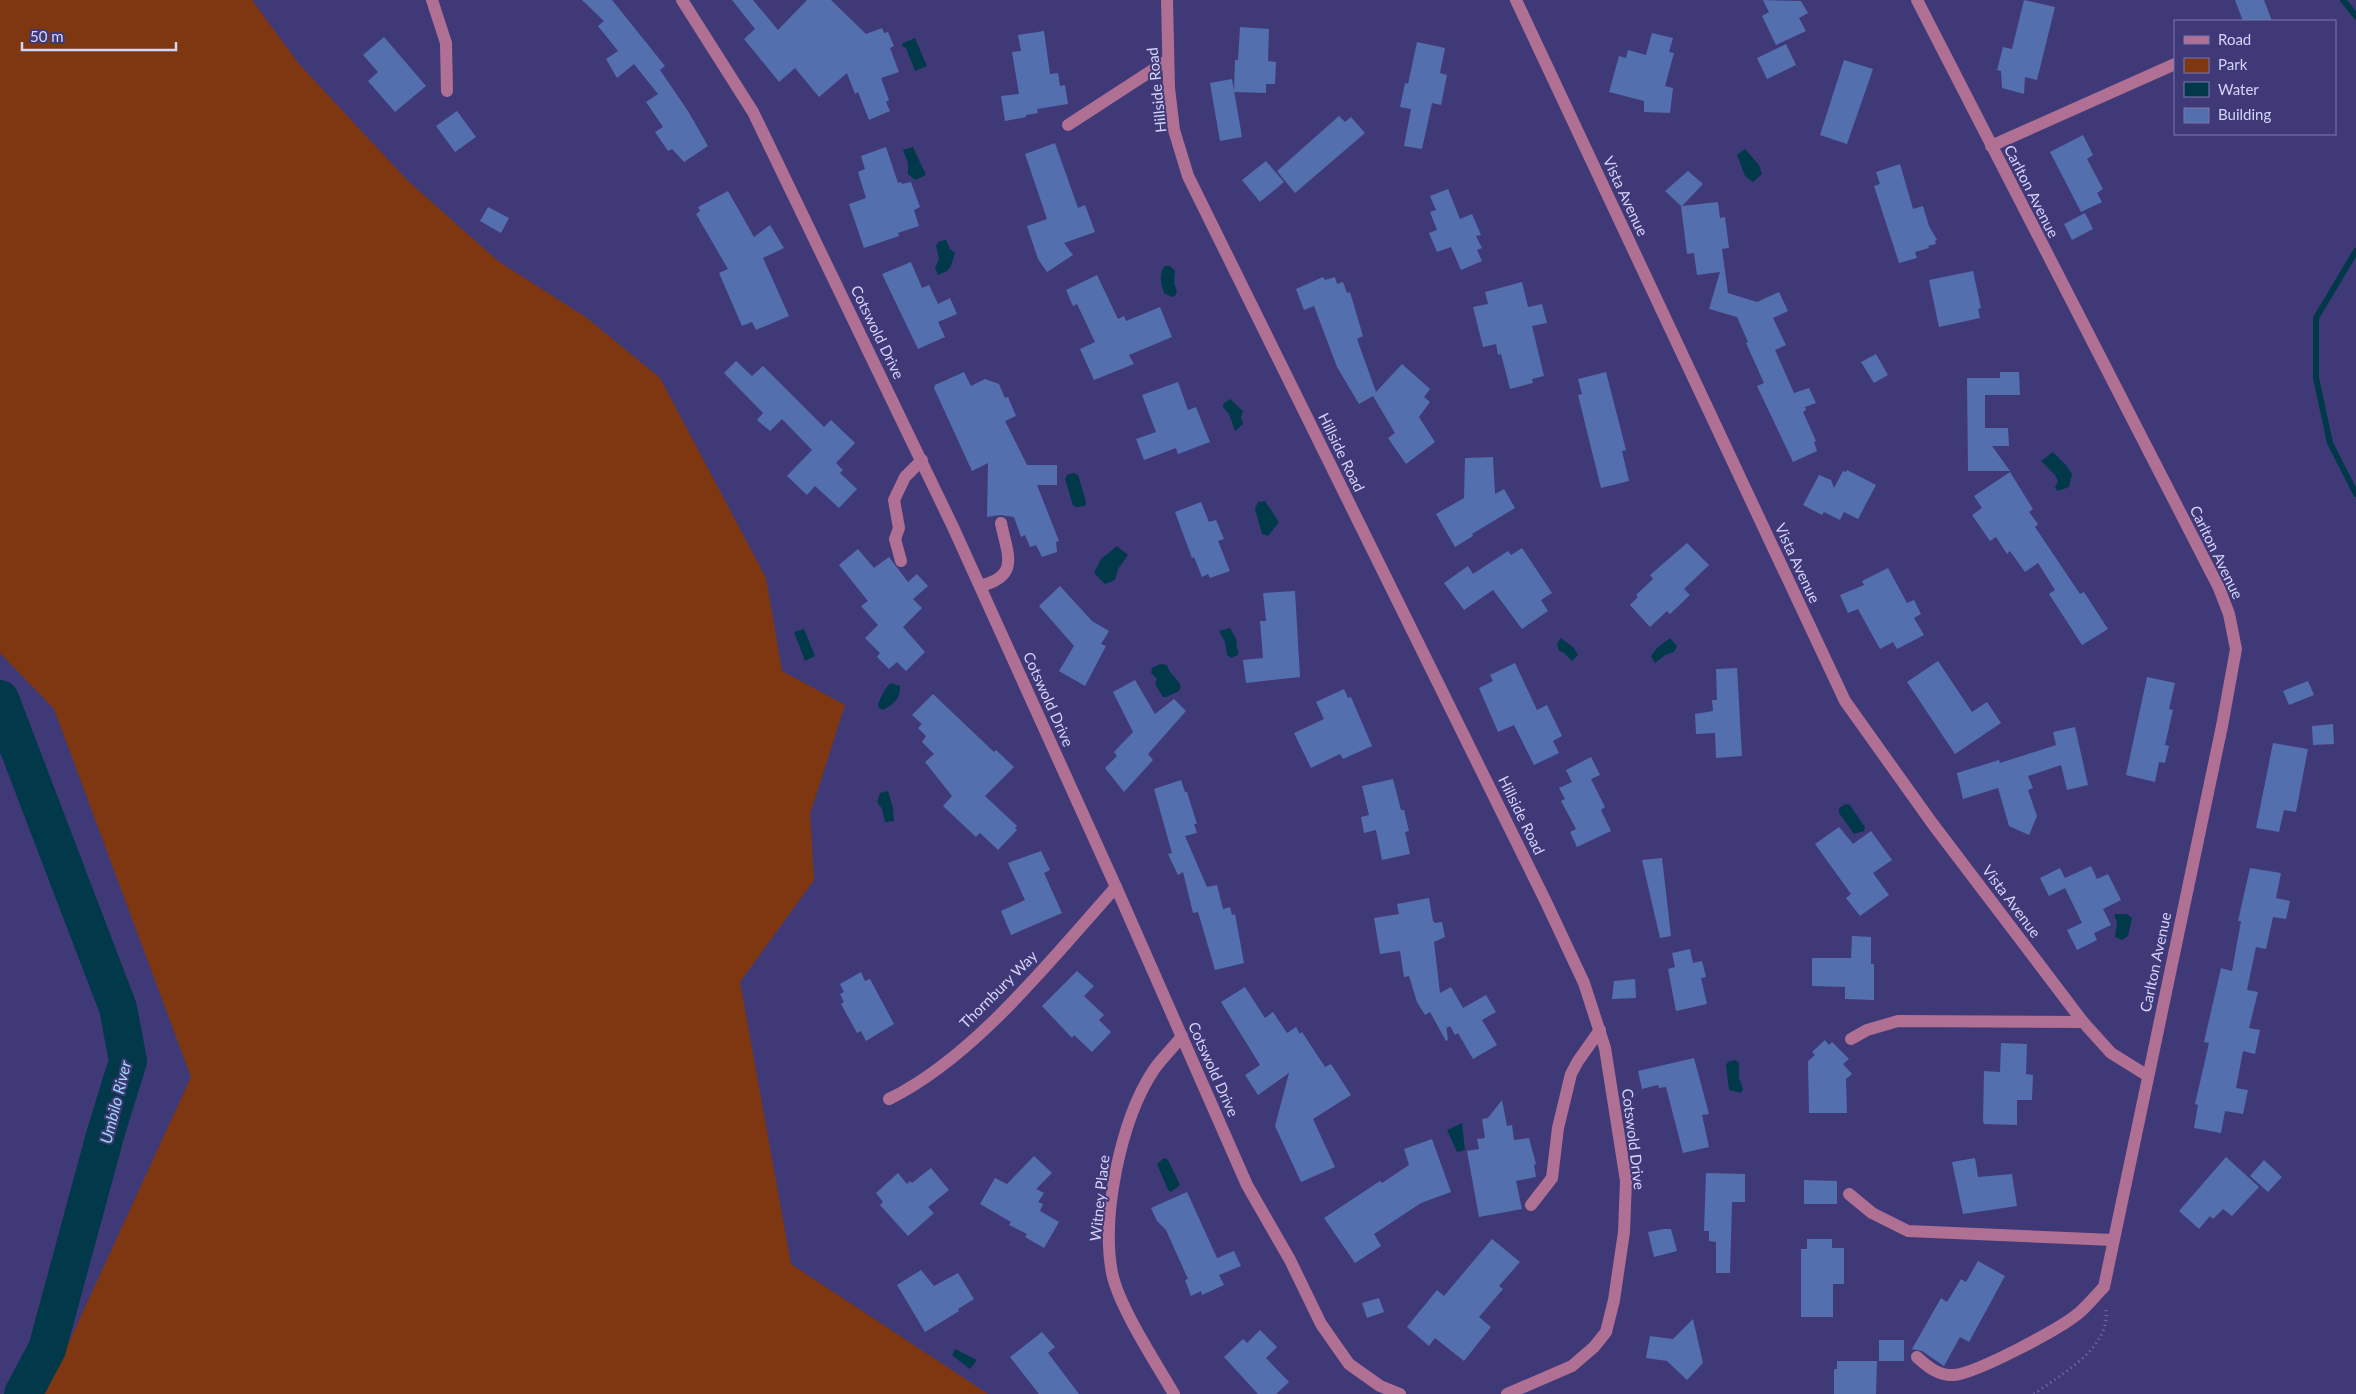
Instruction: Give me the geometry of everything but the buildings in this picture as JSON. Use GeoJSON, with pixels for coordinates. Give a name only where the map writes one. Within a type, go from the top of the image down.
{"type":"FeatureCollection","features":[{"type":"Feature","properties":{"kind":"street"},"geometry":{"type":"LineString","coordinates":[[432,0],[446,42],[447,91]]}},
{"type":"Feature","properties":{"kind":"street","name":"Cotswold Drive"},"geometry":{"type":"LineString","coordinates":[[682,0],[752,112],[922,460],[1116,887],[1247,1185],[1290,1260],[1321,1324],[1348,1364],[1380,1386],[1400,1394]]}},
{"type":"Feature","properties":{"kind":"street","name":"Hillside Road"},"geometry":{"type":"LineString","coordinates":[[1167,0],[1168,60],[1174,130],[1188,176],[1546,902]]}},
{"type":"Feature","properties":{"kind":"street","name":"Vista Avenue"},"geometry":{"type":"LineString","coordinates":[[1516,0],[1845,701],[1932,824],[2084,1022],[2111,1053],[2148,1076]]}},
{"type":"Feature","properties":{"kind":"street","name":"Carlton Avenue"},"geometry":{"type":"LineString","coordinates":[[1916,0],[2219,588],[2235,636],[2236,649],[2224,718],[2104,1287]]}},
{"type":"Feature","properties":{"kind":"street"},"geometry":{"type":"LineString","coordinates":[[1068,126],[1168,60]]}},
{"type":"Feature","properties":{"kind":"street"},"geometry":{"type":"LineString","coordinates":[[1991,146],[2174,64]]}},
{"type":"Feature","properties":{"kind":"street"},"geometry":{"type":"LineString","coordinates":[[901,561],[895,539],[899,528],[894,500],[905,477],[922,460]]}},
{"type":"Feature","properties":{"kind":"street"},"geometry":{"type":"LineString","coordinates":[[980,586],[994,582],[1005,573],[1010,561],[1001,523]]}},
{"type":"Feature","properties":{"kind":"street","name":"Thornbury Way"},"geometry":{"type":"LineString","coordinates":[[889,1099],[914,1087],[932,1074],[1003,1011],[1116,887]]}},
{"type":"Feature","properties":{"kind":"street","name":"Cotswold Drive"},"geometry":{"type":"LineString","coordinates":[[1507,1394],[1572,1366],[1594,1348],[1606,1332],[1612,1308],[1624,1232],[1626,1181],[1600,1030],[1584,983],[1546,902]]}},
{"type":"Feature","properties":{"kind":"street"},"geometry":{"type":"LineString","coordinates":[[1851,1039],[1866,1030],[1898,1021],[2084,1022]]}},
{"type":"Feature","properties":{"kind":"street"},"geometry":{"type":"LineString","coordinates":[[1531,1205],[1552,1178],[1558,1128],[1571,1074],[1600,1030]]}},
{"type":"Feature","properties":{"kind":"street","name":"Witney Place"},"geometry":{"type":"LineString","coordinates":[[1174,1394],[1124,1303],[1112,1274],[1110,1245],[1112,1199],[1120,1150],[1132,1116],[1153,1071],[1182,1036]]}},
{"type":"Feature","properties":{"kind":"street"},"geometry":{"type":"LineString","coordinates":[[1849,1194],[1872,1213],[1908,1231],[2113,1240]]}},
{"type":"Feature","properties":{"kind":"street"},"geometry":{"type":"LineString","coordinates":[[1917,1357],[1932,1370],[1952,1375],[1966,1372],[2015,1350],[2079,1313],[2104,1287]]}},
{"type":"Feature","properties":{"kind":"path"},"geometry":{"type":"LineString","coordinates":[[2034,1394],[2080,1360],[2101,1338],[2107,1321],[2104,1287]]}},
{"type":"Feature","properties":{"kind":"green space"},"geometry":{"type":"Polygon","coordinates":[[[0,0],[252,0],[299,64],[408,181],[498,261],[587,318],[660,378],[766,578],[782,671],[845,705],[810,814],[814,880],[740,982],[791,1264],[988,1394],[45,1394],[191,1077],[54,709],[0,653],[0,0]]]}},
{"type":"Feature","properties":{"kind":"water"},"geometry":{"type":"Polygon","coordinates":[[[915,38],[927,66],[915,71],[906,48],[902,46],[903,43],[915,38]]]}},
{"type":"Feature","properties":{"kind":"water"},"geometry":{"type":"Polygon","coordinates":[[[913,147],[926,175],[915,180],[908,174],[908,163],[903,150],[913,147]]]}},
{"type":"Feature","properties":{"kind":"water"},"geometry":{"type":"Polygon","coordinates":[[[1745,149],[1759,165],[1762,174],[1753,182],[1745,176],[1737,155],[1745,149]]]}},
{"type":"Feature","properties":{"kind":"water"},"geometry":{"type":"Polygon","coordinates":[[[946,240],[950,249],[955,253],[951,266],[947,271],[938,275],[935,268],[939,259],[936,245],[940,241],[946,240]]]}},
{"type":"Feature","properties":{"kind":"water"},"geometry":{"type":"Polygon","coordinates":[[[1165,266],[1170,266],[1175,271],[1174,283],[1177,291],[1175,296],[1171,297],[1164,293],[1161,275],[1165,266]]]}},
{"type":"Feature","properties":{"kind":"water"},"geometry":{"type":"Polygon","coordinates":[[[1230,399],[1243,411],[1241,417],[1243,424],[1235,431],[1229,414],[1223,407],[1223,404],[1230,399]]]}},
{"type":"Feature","properties":{"kind":"water"},"geometry":{"type":"Polygon","coordinates":[[[2053,452],[2072,474],[2069,487],[2058,491],[2055,488],[2058,481],[2055,475],[2041,461],[2053,452]]]}},
{"type":"Feature","properties":{"kind":"water"},"geometry":{"type":"Polygon","coordinates":[[[1074,473],[1078,475],[1086,502],[1085,506],[1076,507],[1073,505],[1065,479],[1067,475],[1074,473]]]}},
{"type":"Feature","properties":{"kind":"water"},"geometry":{"type":"Polygon","coordinates":[[[1265,501],[1279,522],[1268,536],[1262,534],[1255,509],[1258,502],[1265,501]]]}},
{"type":"Feature","properties":{"kind":"water"},"geometry":{"type":"Polygon","coordinates":[[[1117,546],[1128,555],[1118,569],[1115,580],[1105,584],[1094,573],[1101,559],[1117,546]]]}},
{"type":"Feature","properties":{"kind":"water"},"geometry":{"type":"Polygon","coordinates":[[[1230,628],[1237,641],[1238,653],[1238,655],[1231,658],[1227,655],[1225,642],[1219,631],[1230,628]]]}},
{"type":"Feature","properties":{"kind":"water"},"geometry":{"type":"Polygon","coordinates":[[[804,629],[815,656],[805,661],[794,632],[804,629]]]}},
{"type":"Feature","properties":{"kind":"water"},"geometry":{"type":"Polygon","coordinates":[[[1561,638],[1574,648],[1578,655],[1572,661],[1563,652],[1559,651],[1557,644],[1561,638]]]}},
{"type":"Feature","properties":{"kind":"water"},"geometry":{"type":"Polygon","coordinates":[[[1670,638],[1677,646],[1674,652],[1665,655],[1655,663],[1651,656],[1657,648],[1670,638]]]}},
{"type":"Feature","properties":{"kind":"water"},"geometry":{"type":"Polygon","coordinates":[[[1160,664],[1167,665],[1169,671],[1181,686],[1179,691],[1166,697],[1163,697],[1155,684],[1157,679],[1151,673],[1152,668],[1160,664]]]}},
{"type":"Feature","properties":{"kind":"water"},"geometry":{"type":"Polygon","coordinates":[[[891,683],[900,686],[898,698],[883,710],[879,708],[878,704],[891,683]]]}},
{"type":"Feature","properties":{"kind":"water"},"geometry":{"type":"Polygon","coordinates":[[[888,791],[893,808],[894,821],[885,822],[882,809],[877,802],[880,793],[888,791]]]}},
{"type":"Feature","properties":{"kind":"water"},"geometry":{"type":"Polygon","coordinates":[[[1846,804],[1850,805],[1865,827],[1864,831],[1854,834],[1839,813],[1839,808],[1846,804]]]}},
{"type":"Feature","properties":{"kind":"water"},"geometry":{"type":"Polygon","coordinates":[[[2127,914],[2132,918],[2128,936],[2122,940],[2115,937],[2117,922],[2114,915],[2127,914]]]}},
{"type":"Feature","properties":{"kind":"water"},"geometry":{"type":"Polygon","coordinates":[[[1735,1060],[1739,1063],[1739,1078],[1743,1089],[1741,1093],[1729,1090],[1726,1065],[1728,1062],[1735,1060]]]}},
{"type":"Feature","properties":{"kind":"water"},"geometry":{"type":"Polygon","coordinates":[[[1462,1123],[1465,1150],[1457,1152],[1447,1130],[1462,1123]]]}},
{"type":"Feature","properties":{"kind":"water"},"geometry":{"type":"Polygon","coordinates":[[[1164,1158],[1168,1160],[1180,1185],[1171,1192],[1168,1190],[1157,1164],[1164,1158]]]}},
{"type":"Feature","properties":{"kind":"water"},"geometry":{"type":"Polygon","coordinates":[[[955,1349],[977,1360],[970,1369],[952,1355],[955,1349]]]}},
{"type":"Feature","properties":{"kind":"waterway"},"geometry":{"type":"LineString","coordinates":[[2343,0],[2356,16]]}},
{"type":"Feature","properties":{"kind":"waterway"},"geometry":{"type":"LineString","coordinates":[[2356,251],[2316,318],[2316,378],[2330,443],[2356,494]]}},
{"type":"Feature","properties":{"kind":"waterway","name":"Umbilo River"},"geometry":{"type":"LineString","coordinates":[[0,699],[118,1008],[128,1061],[106,1132],[47,1349],[23,1394]]}}]}
